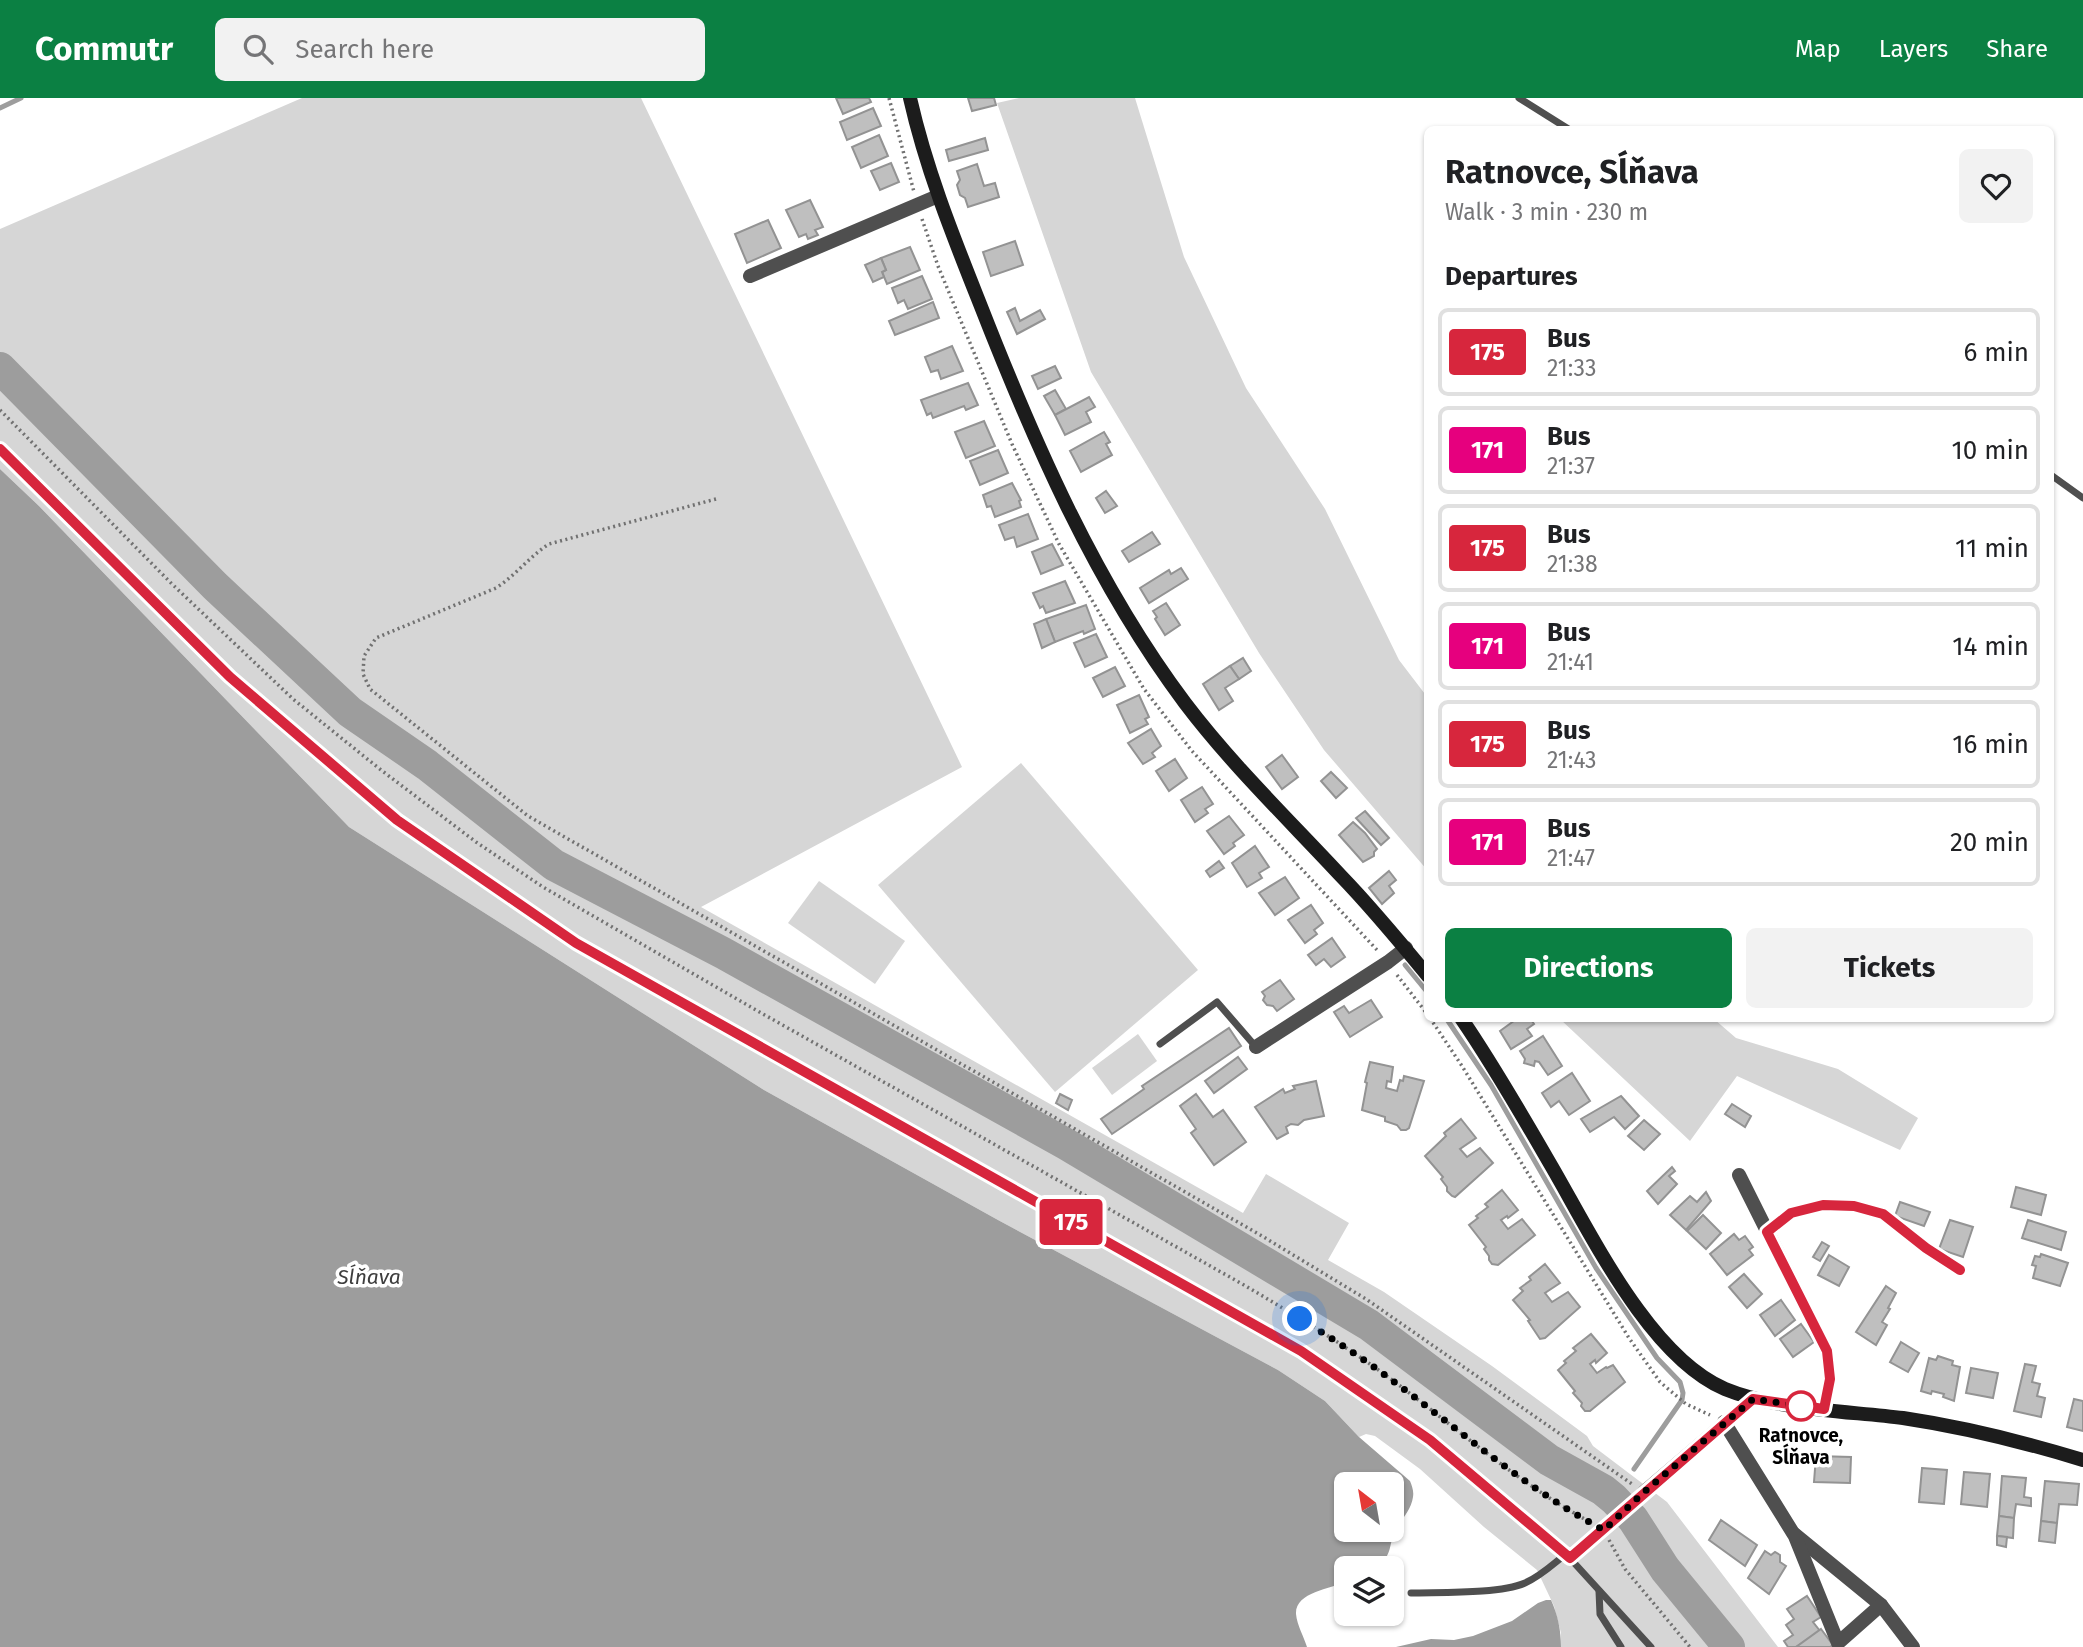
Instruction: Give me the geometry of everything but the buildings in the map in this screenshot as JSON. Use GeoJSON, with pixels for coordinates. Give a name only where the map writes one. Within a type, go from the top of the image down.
{"type":"FeatureCollection","features":[{"type":"Feature","properties":{"kind":"main road"},"geometry":{"type":"LineString","coordinates":[[910,98],[938,196],[1020,402],[1066,504],[1111,589],[1185,702],[1233,762],[1344,878],[1424,971]]}},
{"type":"Feature","properties":{"kind":"main road"},"geometry":{"type":"LineString","coordinates":[[1464,1022],[1520,1112],[1621,1285],[1650,1326],[1693,1371],[1724,1389],[1753,1399],[1905,1418],[1972,1431],[2083,1460]]}},
{"type":"Feature","properties":{"kind":"street"},"geometry":{"type":"LineString","coordinates":[[750,276],[938,196]]}},
{"type":"Feature","properties":{"kind":"street"},"geometry":{"type":"LineString","coordinates":[[1256,1048],[1406,948]]}},
{"type":"Feature","properties":{"kind":"street"},"geometry":{"type":"LineString","coordinates":[[1739,1175],[1827,1351],[1830,1379],[1824,1409]]}},
{"type":"Feature","properties":{"kind":"street"},"geometry":{"type":"LineString","coordinates":[[1639,1497],[1753,1399]]}},
{"type":"Feature","properties":{"kind":"street"},"geometry":{"type":"LineString","coordinates":[[1724,1422],[1793,1533],[1838,1643],[1881,1605]]}},
{"type":"Feature","properties":{"kind":"street"},"geometry":{"type":"LineString","coordinates":[[1793,1533],[1881,1605],[1913,1647]]}},
{"type":"Feature","properties":{"kind":"lane"},"geometry":{"type":"LineString","coordinates":[[1519,98],[1564,126]]}},
{"type":"Feature","properties":{"kind":"lane"},"geometry":{"type":"LineString","coordinates":[[0,449],[230,677],[397,820],[576,943],[1301,1351],[1430,1440],[1568,1556],[1651,1647]]}},
{"type":"Feature","properties":{"kind":"lane"},"geometry":{"type":"LineString","coordinates":[[2054,477],[2083,498]]}},
{"type":"Feature","properties":{"kind":"lane"},"geometry":{"type":"LineString","coordinates":[[1160,1044],[1217,1002],[1256,1048]]}},
{"type":"Feature","properties":{"kind":"lane"},"geometry":{"type":"LineString","coordinates":[[1767,1232],[1791,1213],[1823,1205],[1854,1206],[1883,1214],[1926,1248],[1960,1270]]}},
{"type":"Feature","properties":{"kind":"lane"},"geometry":{"type":"LineString","coordinates":[[1411,1593],[1496,1589],[1523,1584],[1604,1530],[1639,1497]]}},
{"type":"Feature","properties":{"kind":"lane"},"geometry":{"type":"LineString","coordinates":[[1599,1590],[1600,1614],[1621,1647]]}},
{"type":"Feature","properties":{"kind":"path"},"geometry":{"type":"LineString","coordinates":[[0,410],[172,584],[293,699],[476,842],[543,887],[601,921],[1319,1330],[1387,1376],[1516,1475],[1604,1530],[1625,1569],[1690,1647]]}},
{"type":"Feature","properties":{"kind":"path"},"geometry":{"type":"LineString","coordinates":[[716,499],[549,544],[536,552],[510,579],[496,588],[376,638],[364,656],[363,674],[370,689],[528,816],[1262,1236],[1366,1299],[1639,1497]]}},
{"type":"Feature","properties":{"kind":"path"},"geometry":{"type":"LineString","coordinates":[[1433,1022],[1629,1338],[1660,1382],[1686,1404],[1724,1422]]}},
{"type":"Feature","properties":{"kind":"shaded area"},"geometry":{"type":"Polygon","coordinates":[[[302,98],[641,98],[962,767],[701,907],[1243,1213],[1266,1174],[1349,1223],[1328,1260],[1384,1292],[1492,1366],[1587,1436],[1593,1446],[1667,1502],[1778,1647],[1561,1647],[1561,1633],[1554,1606],[1537,1570],[1420,1469],[1375,1436],[1366,1434],[1359,1437],[1325,1401],[1278,1370],[998,1220],[764,1090],[349,827],[0,469],[0,229],[302,98]]]}},
{"type":"Feature","properties":{"kind":"shaded area"},"geometry":{"type":"Polygon","coordinates":[[[1019,98],[1135,98],[1184,257],[1246,388],[1325,509],[1399,660],[1424,693],[1424,866],[1324,750],[1259,653],[1091,372],[997,103],[1019,98]]]}},
{"type":"Feature","properties":{"kind":"shaded area"},"geometry":{"type":"Polygon","coordinates":[[[1021,763],[1198,970],[1055,1092],[878,885],[1021,763]]]}},
{"type":"Feature","properties":{"kind":"shaded area"},"geometry":{"type":"Polygon","coordinates":[[[819,881],[905,941],[875,984],[788,923],[819,881]]]}},
{"type":"Feature","properties":{"kind":"shaded area"},"geometry":{"type":"Polygon","coordinates":[[[1563,1022],[1717,1022],[1736,1038],[1838,1069],[1918,1118],[1900,1150],[1737,1076],[1690,1141],[1563,1022]]]}},
{"type":"Feature","properties":{"kind":"shaded area"},"geometry":{"type":"Polygon","coordinates":[[[1138,1034],[1157,1061],[1112,1095],[1092,1068],[1138,1034]]]}},
{"type":"Feature","properties":{"kind":"water","name":"Sĺňava"},"geometry":{"type":"Polygon","coordinates":[[[0,469],[349,827],[764,1090],[998,1220],[1278,1370],[1325,1401],[1359,1437],[1400,1472],[1334,1472],[1334,1542],[1391,1542],[1386,1556],[1334,1556],[1334,1586],[1307,1596],[1297,1607],[1299,1627],[1307,1647],[0,1647],[0,469]]]}},
{"type":"Feature","properties":{"kind":"water","name":"Sĺňava"},"geometry":{"type":"Polygon","coordinates":[[[1404,1476],[1410,1481],[1413,1491],[1410,1507],[1404,1517],[1404,1476]]]}},
{"type":"Feature","properties":{"kind":"water"},"geometry":{"type":"Polygon","coordinates":[[[1546,1600],[1551,1600],[1556,1611],[1561,1647],[1396,1647],[1431,1639],[1454,1640],[1473,1636],[1512,1621],[1546,1600]]]}},
{"type":"Feature","properties":{"kind":"waterway"},"geometry":{"type":"LineString","coordinates":[[0,108],[21,98]]}},
{"type":"Feature","properties":{"kind":"waterway"},"geometry":{"type":"LineString","coordinates":[[0,368],[215,586],[350,712],[427,765],[554,865],[723,953],[1066,1144],[1369,1325],[1549,1460],[1614,1499],[1633,1519],[1665,1569],[1729,1647]]}},
{"type":"Feature","properties":{"kind":"waterway"},"geometry":{"type":"LineString","coordinates":[[1405,965],[1424,988]]}},
{"type":"Feature","properties":{"kind":"waterway"},"geometry":{"type":"LineString","coordinates":[[1449,1022],[1491,1085],[1596,1268],[1657,1358],[1680,1382],[1682,1400],[1634,1469]]}},
{"type":"Feature","properties":{"kind":"waterway"},"geometry":{"type":"LineString","coordinates":[[1611,1497],[1617,1489]]}},
{"type":"Feature","properties":{"kind":"bus line","name":"175"},"geometry":{"type":"LineString","coordinates":[[0,449],[230,677],[397,820],[576,943],[1301,1351],[1430,1440],[1570,1558],[1753,1399],[1824,1409],[1830,1379],[1827,1351],[1767,1232],[1791,1213],[1823,1205],[1854,1206],[1883,1214],[1926,1248],[1960,1270]]}},
{"type":"Feature","properties":{"kind":"place","name":"Ratnovce, Sĺňava"},"geometry":{"type":"Point","coordinates":[1801,1406]}},
{"type":"Feature","properties":{"kind":"route"},"geometry":{"type":"LineString","coordinates":[[1300,1319],[1387,1376],[1516,1475],[1604,1530],[1644,1492],[1753,1399],[1801,1406]]}}]}
